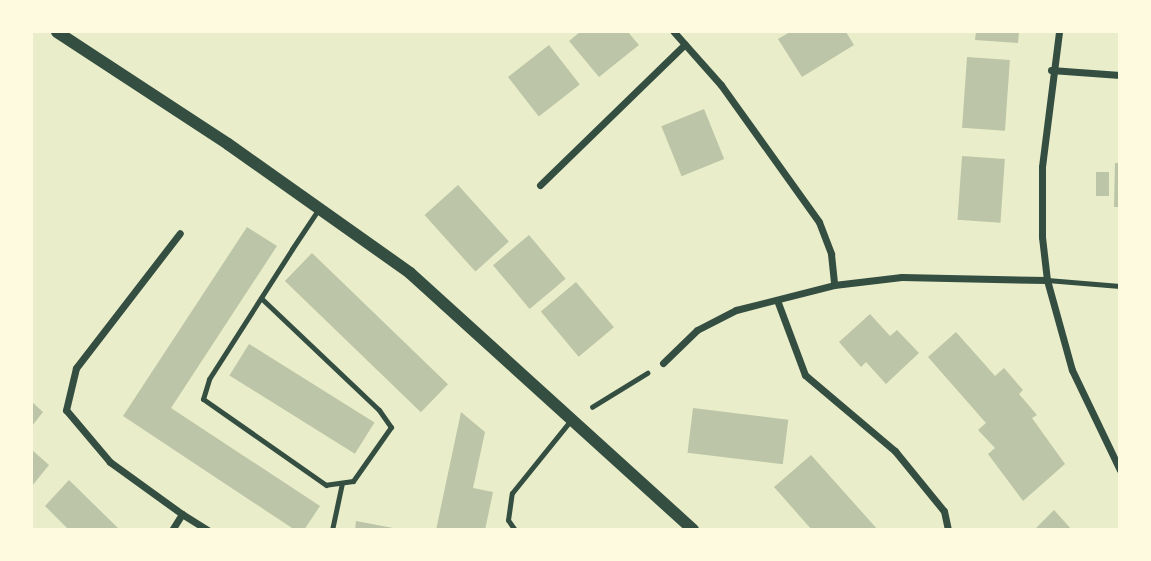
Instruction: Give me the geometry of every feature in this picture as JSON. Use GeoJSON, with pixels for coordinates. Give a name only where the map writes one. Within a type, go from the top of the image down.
{"type":"FeatureCollection","features":[{"type":"Feature","properties":{"kind":"street"},"geometry":{"type":"LineString","coordinates":[[57,32],[228,144],[410,273],[573,418],[693,530]]}},
{"type":"Feature","properties":{"kind":"street"},"geometry":{"type":"LineString","coordinates":[[674,32],[722,85],[819,222],[831,254],[834,285]]}},
{"type":"Feature","properties":{"kind":"street"},"geometry":{"type":"LineString","coordinates":[[1059,32],[1051,70],[1042,167],[1042,237],[1047,280],[1072,370],[1119,470]]}},
{"type":"Feature","properties":{"kind":"street"},"geometry":{"type":"LineString","coordinates":[[540,185],[685,44]]}},
{"type":"Feature","properties":{"kind":"street"},"geometry":{"type":"LineString","coordinates":[[1051,70],[1119,75]]}},
{"type":"Feature","properties":{"kind":"street"},"geometry":{"type":"LineString","coordinates":[[180,233],[76,368],[66,410],[85,437],[110,462],[208,530]]}},
{"type":"Feature","properties":{"kind":"street"},"geometry":{"type":"LineString","coordinates":[[663,363],[696,330],[736,310],[834,285],[902,277],[1047,280]]}},
{"type":"Feature","properties":{"kind":"street"},"geometry":{"type":"LineString","coordinates":[[776,300],[805,375],[895,452],[944,511],[948,530]]}},
{"type":"Feature","properties":{"kind":"street"},"geometry":{"type":"LineString","coordinates":[[172,530],[182,514]]}},
{"type":"Feature","properties":{"kind":"lane"},"geometry":{"type":"LineString","coordinates":[[261,298],[379,410],[391,427],[353,481],[326,485],[203,398],[209,379],[261,298],[318,210]]}},
{"type":"Feature","properties":{"kind":"lane"},"geometry":{"type":"LineString","coordinates":[[1047,280],[1119,286]]}},
{"type":"Feature","properties":{"kind":"lane"},"geometry":{"type":"LineString","coordinates":[[516,530],[508,520],[512,493],[573,418]]}},
{"type":"Feature","properties":{"kind":"lane"},"geometry":{"type":"LineString","coordinates":[[332,530],[342,483]]}},
{"type":"Feature","properties":{"kind":"path"},"geometry":{"type":"LineString","coordinates":[[573,418],[663,363]]}},
{"type":"Feature","properties":{"kind":"building"},"geometry":{"type":"Polygon","coordinates":[[[580,32],[628,32],[639,45],[599,77],[569,41],[580,32]]]}},
{"type":"Feature","properties":{"kind":"building"},"geometry":{"type":"Polygon","coordinates":[[[790,32],[846,32],[854,45],[802,77],[778,39],[790,32]]]}},
{"type":"Feature","properties":{"kind":"building"},"geometry":{"type":"Polygon","coordinates":[[[976,32],[1019,32],[1018,43],[975,40],[976,32]]]}},
{"type":"Feature","properties":{"kind":"building"},"geometry":{"type":"Polygon","coordinates":[[[549,45],[580,84],[539,116],[508,77],[549,45]]]}},
{"type":"Feature","properties":{"kind":"building"},"geometry":{"type":"Polygon","coordinates":[[[967,57],[1010,60],[1005,131],[962,128],[967,57]]]}},
{"type":"Feature","properties":{"kind":"building"},"geometry":{"type":"Polygon","coordinates":[[[704,109],[724,159],[682,176],[661,126],[704,109]]]}},
{"type":"Feature","properties":{"kind":"building"},"geometry":{"type":"Polygon","coordinates":[[[962,156],[1005,159],[1000,223],[958,220],[962,156]]]}},
{"type":"Feature","properties":{"kind":"building"},"geometry":{"type":"Polygon","coordinates":[[[1115,163],[1120,163],[1120,207],[1114,207],[1115,163]]]}},
{"type":"Feature","properties":{"kind":"building"},"geometry":{"type":"Polygon","coordinates":[[[1096,172],[1109,172],[1109,196],[1096,196],[1096,172]]]}},
{"type":"Feature","properties":{"kind":"building"},"geometry":{"type":"Polygon","coordinates":[[[458,185],[509,241],[475,272],[425,215],[458,185]]]}},
{"type":"Feature","properties":{"kind":"building"},"geometry":{"type":"Polygon","coordinates":[[[247,227],[277,246],[171,408],[320,506],[304,530],[295,530],[123,416],[247,227]]]}},
{"type":"Feature","properties":{"kind":"building"},"geometry":{"type":"Polygon","coordinates":[[[529,235],[566,279],[530,309],[493,265],[529,235]]]}},
{"type":"Feature","properties":{"kind":"building"},"geometry":{"type":"Polygon","coordinates":[[[312,253],[448,384],[421,412],[285,281],[312,253]]]}},
{"type":"Feature","properties":{"kind":"building"},"geometry":{"type":"Polygon","coordinates":[[[576,282],[614,327],[579,357],[541,312],[576,282]]]}},
{"type":"Feature","properties":{"kind":"building"},"geometry":{"type":"Polygon","coordinates":[[[870,314],[890,336],[897,330],[919,353],[886,384],[866,362],[861,367],[839,342],[870,314]]]}},
{"type":"Feature","properties":{"kind":"building"},"geometry":{"type":"Polygon","coordinates":[[[956,332],[995,376],[1004,368],[1023,390],[1019,394],[1037,415],[1032,418],[1065,464],[1023,501],[988,454],[995,448],[978,430],[986,423],[928,357],[956,332]]]}},
{"type":"Feature","properties":{"kind":"building"},"geometry":{"type":"Polygon","coordinates":[[[249,344],[375,422],[355,454],[229,375],[249,344]]]}},
{"type":"Feature","properties":{"kind":"building"},"geometry":{"type":"Polygon","coordinates":[[[32,402],[43,412],[32,426],[32,402]]]}},
{"type":"Feature","properties":{"kind":"building"},"geometry":{"type":"Polygon","coordinates":[[[693,408],[788,420],[783,464],[688,453],[693,408]]]}},
{"type":"Feature","properties":{"kind":"building"},"geometry":{"type":"Polygon","coordinates":[[[461,412],[485,432],[473,488],[493,492],[485,530],[436,530],[461,412]]]}},
{"type":"Feature","properties":{"kind":"building"},"geometry":{"type":"Polygon","coordinates":[[[32,450],[49,465],[32,486],[32,450]]]}},
{"type":"Feature","properties":{"kind":"building"},"geometry":{"type":"Polygon","coordinates":[[[811,455],[878,530],[812,530],[774,487],[811,455]]]}},
{"type":"Feature","properties":{"kind":"building"},"geometry":{"type":"Polygon","coordinates":[[[69,480],[120,530],[69,530],[45,506],[69,480]]]}},
{"type":"Feature","properties":{"kind":"building"},"geometry":{"type":"Polygon","coordinates":[[[1054,510],[1072,530],[1034,530],[1054,510]]]}},
{"type":"Feature","properties":{"kind":"building"},"geometry":{"type":"Polygon","coordinates":[[[356,521],[393,528],[355,530],[356,521]]]}}]}
